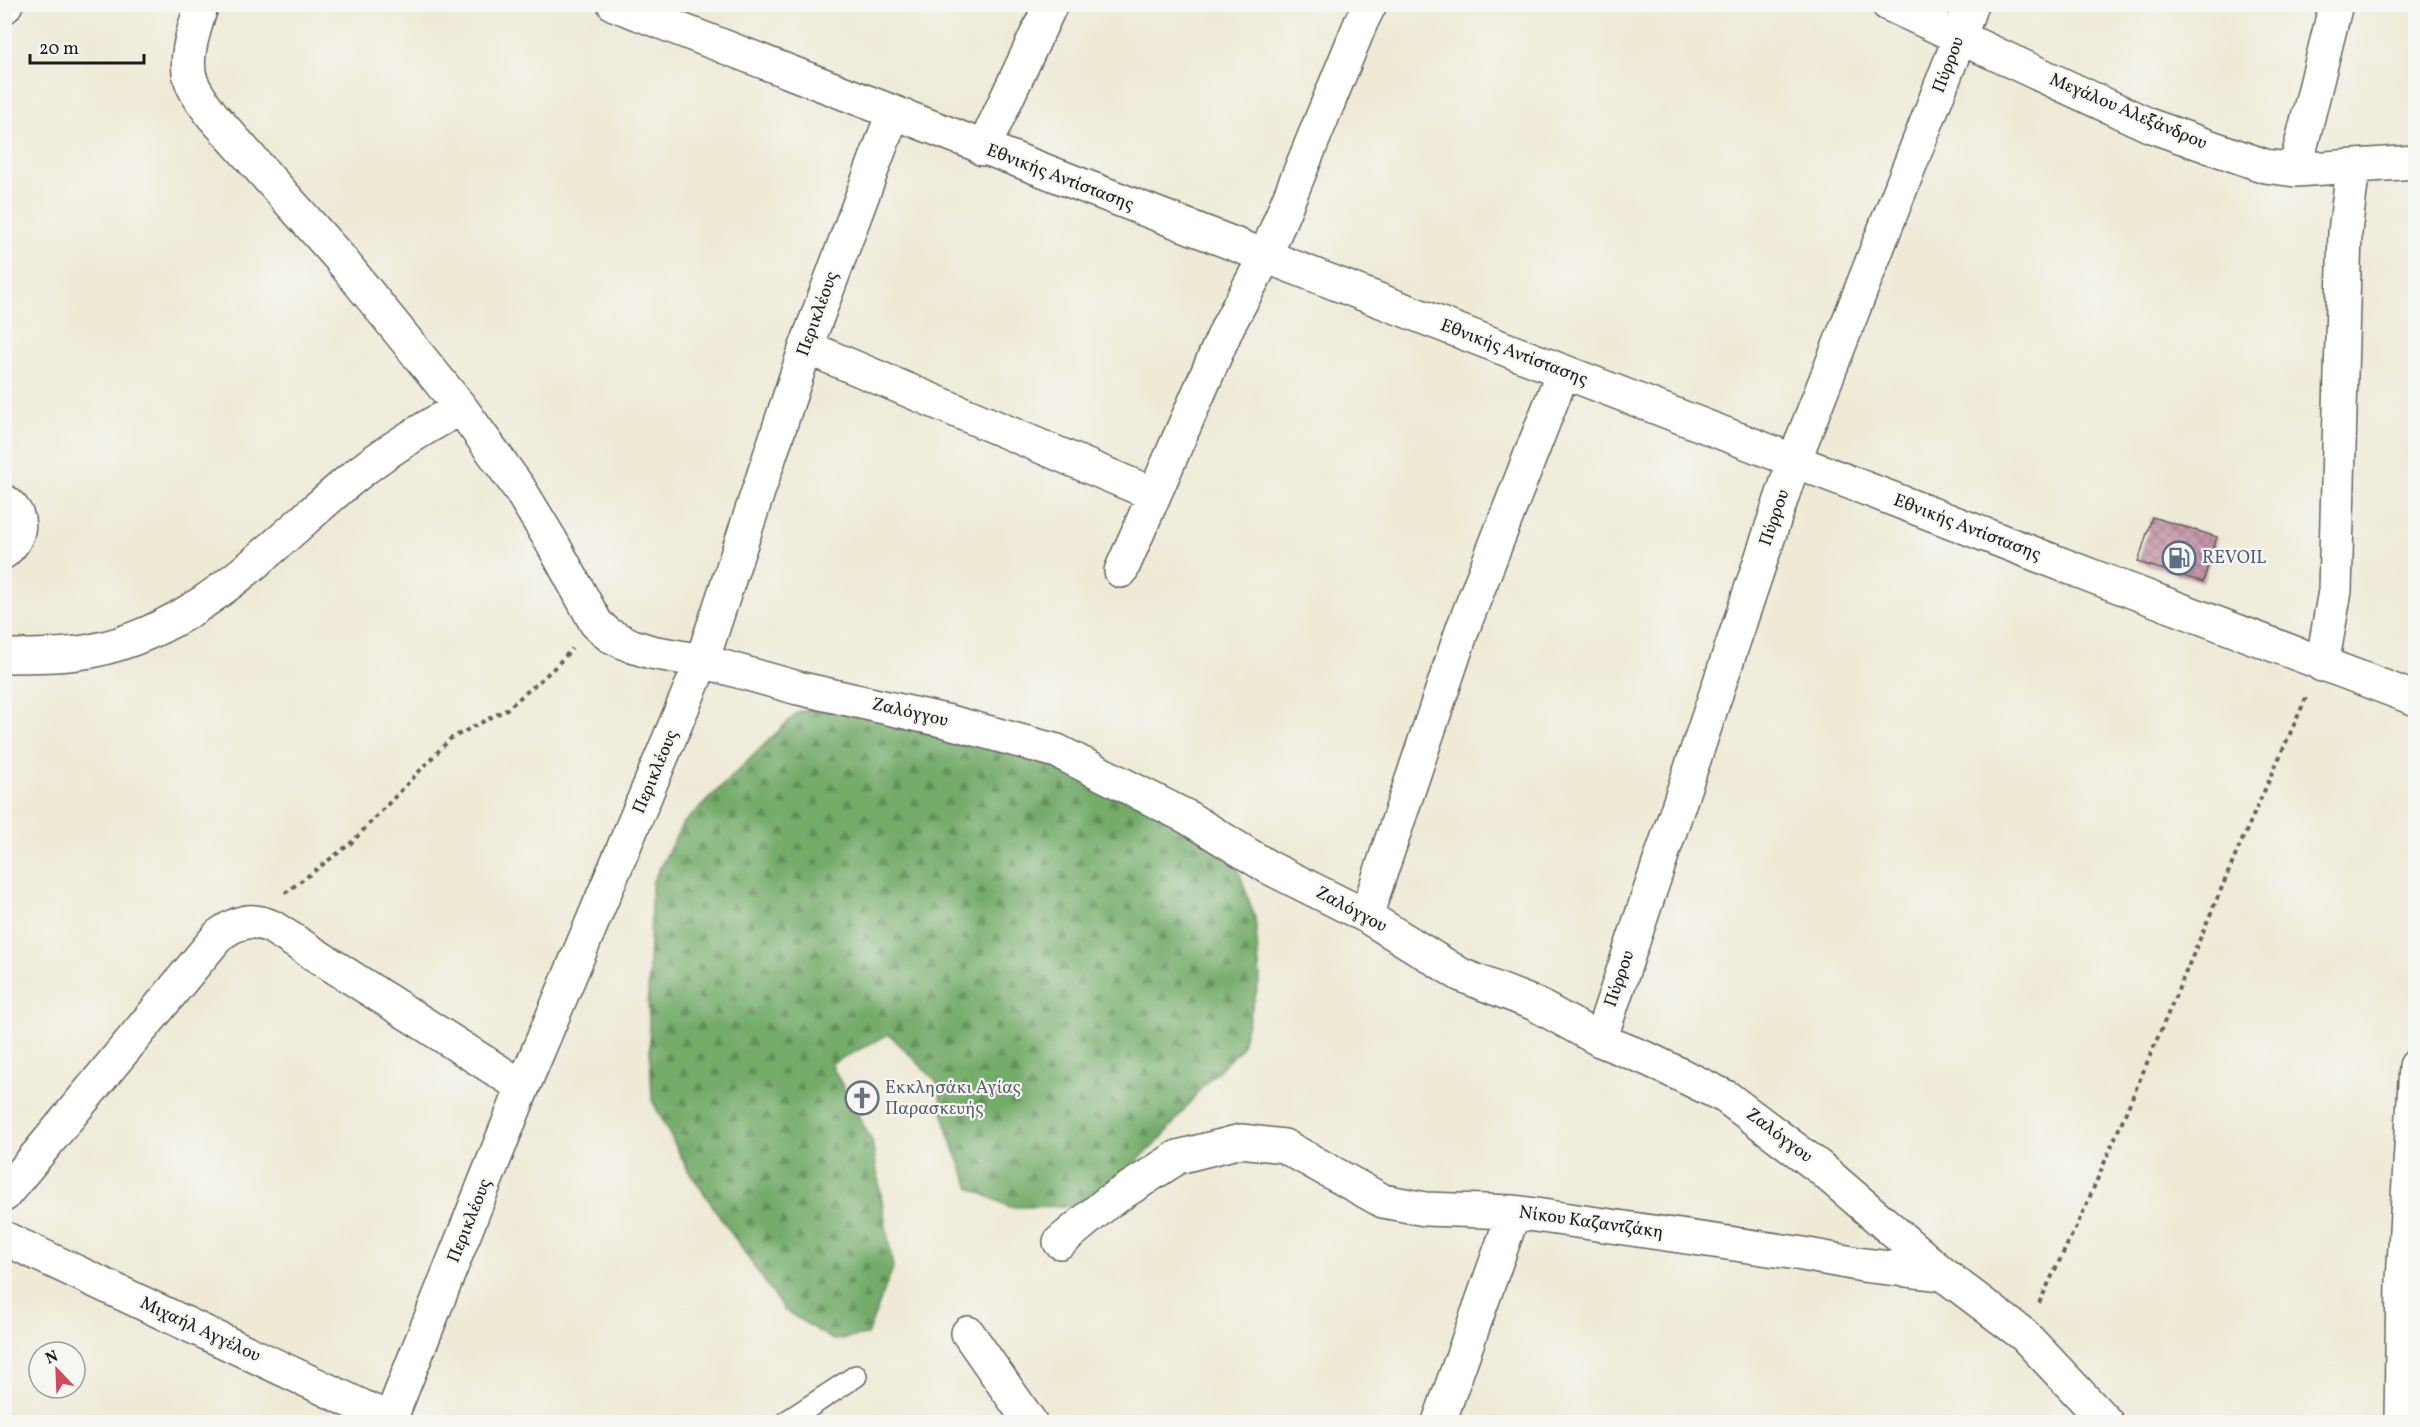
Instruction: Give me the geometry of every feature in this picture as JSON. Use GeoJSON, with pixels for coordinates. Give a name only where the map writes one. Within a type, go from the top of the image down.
{"type":"FeatureCollection","features":[{"type":"Feature","properties":{"kind":"street"},"geometry":{"type":"LineString","coordinates":[[202,4],[189,59],[192,83],[200,96],[219,122],[338,256],[461,408],[519,488],[596,623]]}},
{"type":"Feature","properties":{"kind":"street","name":"Εθνικής Αντίστασης"},"geometry":{"type":"LineString","coordinates":[[614,4],[983,149],[2415,699]]}},
{"type":"Feature","properties":{"kind":"street"},"geometry":{"type":"LineString","coordinates":[[983,149],[1051,4]]}},
{"type":"Feature","properties":{"kind":"street"},"geometry":{"type":"LineString","coordinates":[[1121,571],[1228,326],[1265,257],[1335,83],[1370,4]]}},
{"type":"Feature","properties":{"kind":"street","name":"Μεγάλου Αλεξάνδρου"},"geometry":{"type":"LineString","coordinates":[[1888,4],[2151,126],[2265,166],[2295,170],[2353,168],[2415,162]]}},
{"type":"Feature","properties":{"kind":"street","name":"Πύρρου"},"geometry":{"type":"LineString","coordinates":[[1600,1040],[1794,461],[1971,4]]}},
{"type":"Feature","properties":{"kind":"street"},"geometry":{"type":"LineString","coordinates":[[2295,170],[2336,4]]}},
{"type":"Feature","properties":{"kind":"street","name":"Περικλέους"},"geometry":{"type":"LineString","coordinates":[[393,1421],[523,1087],[702,660],[806,347],[893,113]]}},
{"type":"Feature","properties":{"kind":"street"},"geometry":{"type":"LineString","coordinates":[[2322,665],[2335,591],[2345,232],[2353,168]]}},
{"type":"Feature","properties":{"kind":"street"},"geometry":{"type":"LineString","coordinates":[[806,347],[1153,494]]}},
{"type":"Feature","properties":{"kind":"street"},"geometry":{"type":"LineString","coordinates":[[1366,916],[1463,628],[1563,372]]}},
{"type":"Feature","properties":{"kind":"street"},"geometry":{"type":"LineString","coordinates":[[4,656],[44,656],[92,651],[137,636],[170,621],[231,584],[351,479],[386,452],[461,408]]}},
{"type":"Feature","properties":{"kind":"street"},"geometry":{"type":"LineString","coordinates":[[4,501],[15,511],[20,521],[20,528],[11,546],[4,552]]}},
{"type":"Feature","properties":{"kind":"street","name":"Ζαλόγγου"},"geometry":{"type":"LineString","coordinates":[[596,623],[609,635],[632,646],[702,660],[798,688],[946,722],[1057,751],[1187,817],[1268,867],[1366,916],[1461,975],[1535,1004],[1600,1040],[1650,1060],[1726,1097],[1819,1167],[1943,1274]]}},
{"type":"Feature","properties":{"kind":"street"},"geometry":{"type":"LineString","coordinates":[[4,1195],[219,935],[234,924],[248,920],[272,927],[523,1087]]}},
{"type":"Feature","properties":{"kind":"street"},"geometry":{"type":"LineString","coordinates":[[2401,1422],[2409,1337],[2403,1280],[2413,1158],[2415,1066]]}},
{"type":"Feature","properties":{"kind":"street","name":"Νίκου Καζαντζάκη"},"geometry":{"type":"LineString","coordinates":[[1060,1242],[1108,1202],[1178,1157],[1241,1141],[1284,1146],[1383,1201],[1425,1209],[1514,1212],[1797,1252],[1863,1265],[1943,1274]]}},
{"type":"Feature","properties":{"kind":"street"},"geometry":{"type":"LineString","coordinates":[[1440,1422],[1514,1212]]}},
{"type":"Feature","properties":{"kind":"street","name":"Μιχαήλ Αγγέλου"},"geometry":{"type":"LineString","coordinates":[[4,1238],[393,1421]]}},
{"type":"Feature","properties":{"kind":"street"},"geometry":{"type":"LineString","coordinates":[[1943,1274],[2024,1335],[2106,1422]]}},
{"type":"Feature","properties":{"kind":"street"},"geometry":{"type":"LineString","coordinates":[[968,1333],[1029,1422]]}},
{"type":"Feature","properties":{"kind":"lane"},"geometry":{"type":"LineString","coordinates":[[786,1422],[856,1376]]}},
{"type":"Feature","properties":{"kind":"path"},"geometry":{"type":"LineString","coordinates":[[248,920],[350,844],[450,739],[507,709],[551,671],[596,623]]}},
{"type":"Feature","properties":{"kind":"path"},"geometry":{"type":"LineString","coordinates":[[2024,1335],[2085,1208],[2240,845],[2322,665]]}},
{"type":"Feature","properties":{"kind":"green space"},"geometry":{"type":"Polygon","coordinates":[[[822,706],[1053,762],[1173,821],[1237,866],[1255,918],[1260,979],[1241,1048],[1202,1087],[1160,1140],[1114,1181],[1075,1206],[1010,1207],[970,1188],[948,1134],[937,1082],[889,1034],[831,1064],[872,1141],[893,1268],[867,1335],[833,1340],[784,1310],[688,1170],[652,1100],[648,996],[652,883],[682,825],[798,712],[822,706]]]}},
{"type":"Feature","properties":{"kind":"building"},"geometry":{"type":"Polygon","coordinates":[[[2152,517],[2217,537],[2203,582],[2138,562],[2152,517]]]}},
{"type":"Feature","properties":{"kind":"place","name":"REVOIL"},"geometry":{"type":"Point","coordinates":[2179,558]}},
{"type":"Feature","properties":{"kind":"place","name":"Εκκλησάκι Αγίας Παρασκευής"},"geometry":{"type":"Point","coordinates":[862,1098]}}]}
